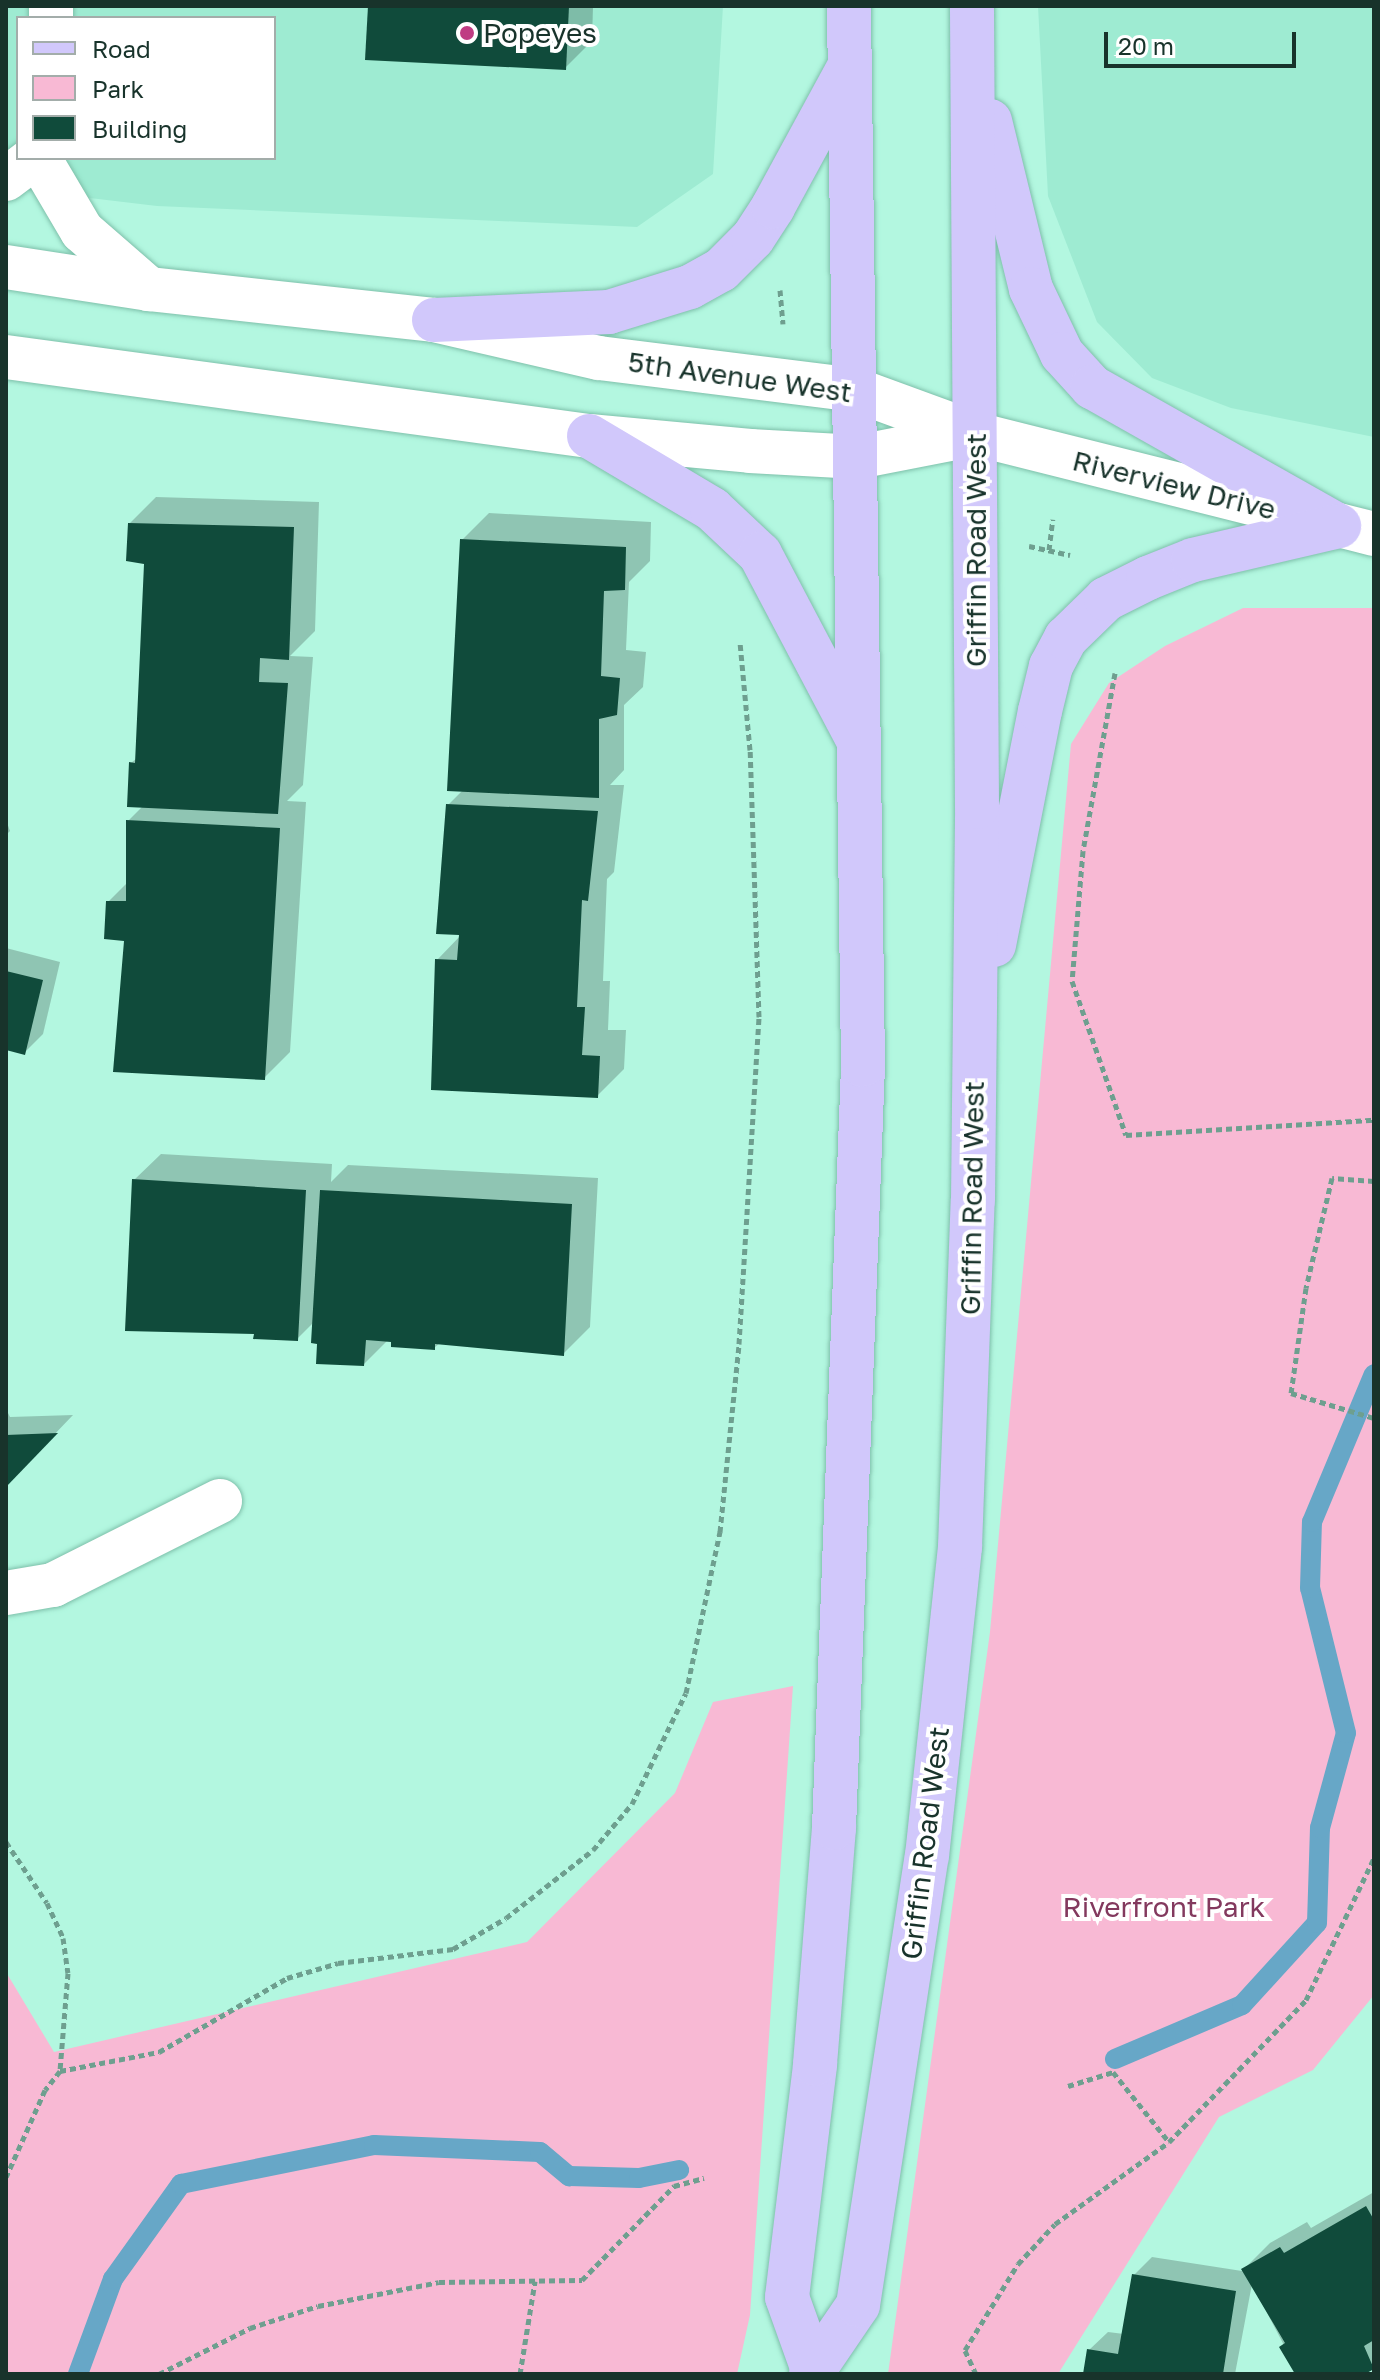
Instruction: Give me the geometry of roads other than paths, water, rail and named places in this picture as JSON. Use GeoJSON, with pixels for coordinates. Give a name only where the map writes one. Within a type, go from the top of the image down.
{"type":"FeatureCollection","features":[{"type":"Feature","properties":{"kind":"main road","name":"Griffin Road West"},"geometry":{"type":"LineString","coordinates":[[812,2371],[787,2297],[815,2064],[849,1530],[863,1065],[858,457],[849,6]]}},
{"type":"Feature","properties":{"kind":"main road","name":"Griffin Road West"},"geometry":{"type":"LineString","coordinates":[[812,2371],[858,2305],[927,1856],[960,1547],[975,1029],[976,434],[972,6]]}},
{"type":"Feature","properties":{"kind":"main road"},"geometry":{"type":"LineString","coordinates":[[973,53],[1031,289],[1062,354],[1092,387],[1357,530]]}},
{"type":"Feature","properties":{"kind":"main road"},"geometry":{"type":"LineString","coordinates":[[434,320],[609,312],[690,287],[721,270],[753,238],[773,207],[850,65]]}},
{"type":"Feature","properties":{"kind":"main road"},"geometry":{"type":"LineString","coordinates":[[589,436],[712,509],[760,554],[861,746]]}},
{"type":"Feature","properties":{"kind":"main road"},"geometry":{"type":"LineString","coordinates":[[975,1029],[1040,711],[1051,666],[1066,638],[1106,599],[1193,560],[1357,530]]}},
{"type":"Feature","properties":{"kind":"street"},"geometry":{"type":"LineString","coordinates":[[6,179],[33,160]]}},
{"type":"Feature","properties":{"kind":"street"},"geometry":{"type":"LineString","coordinates":[[37,160],[82,231],[149,289]]}},
{"type":"Feature","properties":{"kind":"street","name":"5th Avenue West"},"geometry":{"type":"LineString","coordinates":[[6,267],[149,289],[434,320],[599,358],[856,390],[976,434]]}},
{"type":"Feature","properties":{"kind":"street"},"geometry":{"type":"LineString","coordinates":[[6,357],[589,436],[858,457],[976,434]]}},
{"type":"Feature","properties":{"kind":"street","name":"Riverview Drive"},"geometry":{"type":"LineString","coordinates":[[976,434],[1357,530]]}},
{"type":"Feature","properties":{"kind":"street"},"geometry":{"type":"LineString","coordinates":[[6,1593],[53,1585],[220,1501]]}},
{"type":"Feature","properties":{"kind":"waterway"},"geometry":{"type":"LineString","coordinates":[[1115,2059],[1242,2005],[1317,1923],[1320,1828],[1346,1733],[1310,1588],[1312,1522],[1374,1374]]}},
{"type":"Feature","properties":{"kind":"waterway"},"geometry":{"type":"LineString","coordinates":[[78,2374],[113,2279],[181,2184],[374,2145],[540,2152],[569,2176],[639,2178],[679,2170]]}},
{"type":"Feature","properties":{"kind":"place","name":"Popeyes"},"geometry":{"type":"Point","coordinates":[467,33]}},
{"type":"Feature","properties":{"kind":"park label","name":"Riverfront Park"},"geometry":{"type":"Point","coordinates":[1164,1907]}}]}
